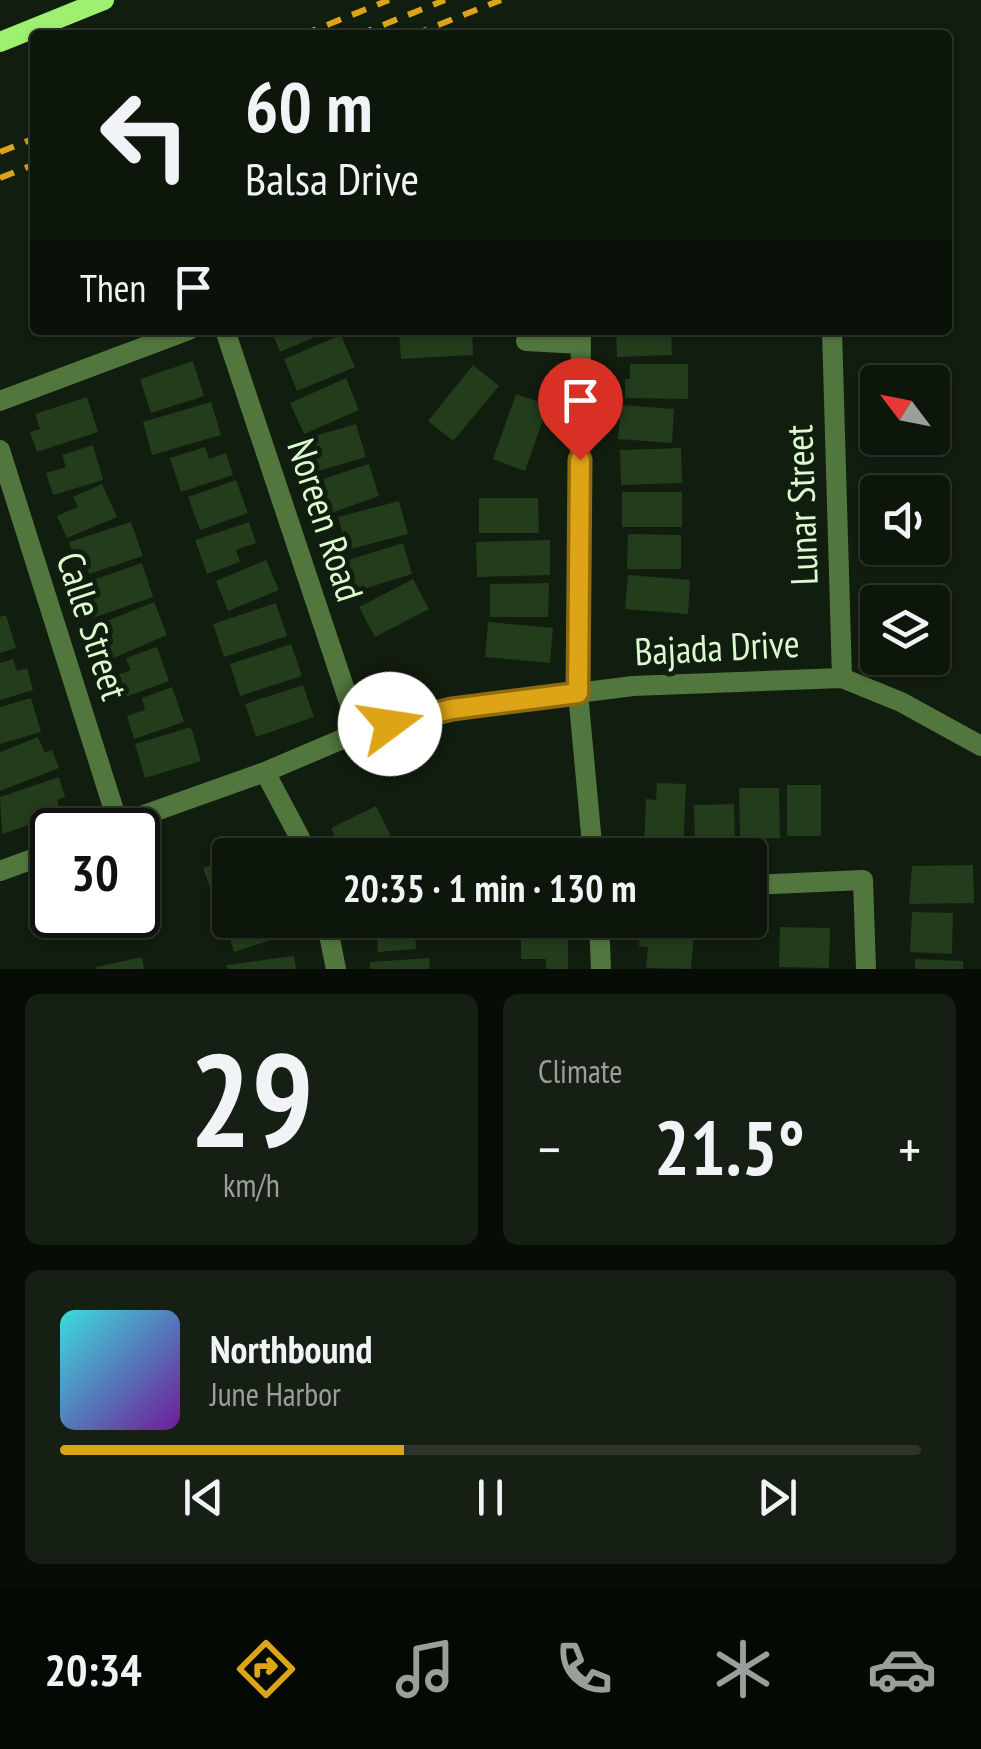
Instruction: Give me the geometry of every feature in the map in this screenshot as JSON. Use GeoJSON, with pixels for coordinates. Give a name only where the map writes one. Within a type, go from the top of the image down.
{"type":"FeatureCollection","features":[{"type":"Feature","properties":{"kind":"main road"},"geometry":{"type":"LineString","coordinates":[[0,42],[104,0]]}},
{"type":"Feature","properties":{"kind":"street"},"geometry":{"type":"LineString","coordinates":[[0,402],[176,335]]}},
{"type":"Feature","properties":{"kind":"street","name":"Noreen Road"},"geometry":{"type":"LineString","coordinates":[[226,335],[359,732]]}},
{"type":"Feature","properties":{"kind":"street","name":"Lunar Street"},"geometry":{"type":"LineString","coordinates":[[832,335],[842,678]]}},
{"type":"Feature","properties":{"kind":"street"},"geometry":{"type":"LineString","coordinates":[[526,341],[580,337],[578,693],[592,838]]}},
{"type":"Feature","properties":{"kind":"street","name":"Calle Street"},"geometry":{"type":"LineString","coordinates":[[0,450],[104,808]]}},
{"type":"Feature","properties":{"kind":"street","name":"Bajada Drive"},"geometry":{"type":"LineString","coordinates":[[160,809],[265,772],[359,732],[452,709],[633,686],[842,678],[901,702],[981,746]]}},
{"type":"Feature","properties":{"kind":"street"},"geometry":{"type":"LineString","coordinates":[[265,772],[300,838]]}},
{"type":"Feature","properties":{"kind":"street"},"geometry":{"type":"LineString","coordinates":[[0,871],[30,860]]}},
{"type":"Feature","properties":{"kind":"street"},"geometry":{"type":"LineString","coordinates":[[767,884],[862,880],[866,969]]}},
{"type":"Feature","properties":{"kind":"street"},"geometry":{"type":"LineString","coordinates":[[330,938],[336,969]]}},
{"type":"Feature","properties":{"kind":"street"},"geometry":{"type":"LineString","coordinates":[[599,938],[602,969]]}},
{"type":"Feature","properties":{"kind":"building"},"geometry":{"type":"Polygon","coordinates":[[[273,335],[319,335],[280,352],[273,335]]]}},
{"type":"Feature","properties":{"kind":"building"},"geometry":{"type":"Polygon","coordinates":[[[341,335],[355,367],[297,391],[284,359],[341,335]]]}},
{"type":"Feature","properties":{"kind":"building"},"geometry":{"type":"Polygon","coordinates":[[[399,335],[472,335],[473,355],[401,359],[399,335]]]}},
{"type":"Feature","properties":{"kind":"building"},"geometry":{"type":"Polygon","coordinates":[[[616,335],[671,335],[672,355],[617,357],[616,335]]]}},
{"type":"Feature","properties":{"kind":"building"},"geometry":{"type":"Polygon","coordinates":[[[193,361],[204,396],[151,413],[140,379],[193,361]]]}},
{"type":"Feature","properties":{"kind":"building"},"geometry":{"type":"Polygon","coordinates":[[[630,364],[688,364],[688,399],[625,398],[630,364]]]}},
{"type":"Feature","properties":{"kind":"building"},"geometry":{"type":"Polygon","coordinates":[[[473,365],[499,386],[453,441],[428,421],[473,365]]]}},
{"type":"Feature","properties":{"kind":"building"},"geometry":{"type":"Polygon","coordinates":[[[346,378],[359,410],[304,434],[290,403],[346,378]]]}},
{"type":"Feature","properties":{"kind":"building"},"geometry":{"type":"Polygon","coordinates":[[[516,394],[548,405],[525,471],[493,459],[516,394]]]}},
{"type":"Feature","properties":{"kind":"building"},"geometry":{"type":"Polygon","coordinates":[[[87,397],[98,432],[37,452],[30,432],[40,429],[35,414],[87,397]]]}},
{"type":"Feature","properties":{"kind":"building"},"geometry":{"type":"Polygon","coordinates":[[[211,402],[221,435],[152,455],[143,422],[211,402]]]}},
{"type":"Feature","properties":{"kind":"building"},"geometry":{"type":"Polygon","coordinates":[[[621,405],[674,409],[672,443],[618,439],[621,405]]]}},
{"type":"Feature","properties":{"kind":"building"},"geometry":{"type":"Polygon","coordinates":[[[356,424],[366,457],[315,472],[305,439],[356,424]]]}},
{"type":"Feature","properties":{"kind":"building"},"geometry":{"type":"Polygon","coordinates":[[[93,445],[103,480],[53,495],[46,473],[66,467],[62,455],[93,445]]]}},
{"type":"Feature","properties":{"kind":"building"},"geometry":{"type":"Polygon","coordinates":[[[205,447],[209,459],[226,453],[233,475],[181,492],[170,458],[205,447]]]}},
{"type":"Feature","properties":{"kind":"building"},"geometry":{"type":"Polygon","coordinates":[[[681,448],[682,483],[621,485],[620,450],[681,448]]]}},
{"type":"Feature","properties":{"kind":"building"},"geometry":{"type":"Polygon","coordinates":[[[369,464],[379,496],[328,514],[317,481],[369,464]]]}},
{"type":"Feature","properties":{"kind":"building"},"geometry":{"type":"Polygon","coordinates":[[[236,480],[248,513],[200,530],[188,497],[236,480]]]}},
{"type":"Feature","properties":{"kind":"building"},"geometry":{"type":"Polygon","coordinates":[[[102,484],[117,517],[67,538],[57,516],[78,507],[73,497],[102,484]]]}},
{"type":"Feature","properties":{"kind":"building"},"geometry":{"type":"Polygon","coordinates":[[[622,492],[682,492],[682,527],[622,527],[622,492]]]}},
{"type":"Feature","properties":{"kind":"building"},"geometry":{"type":"Polygon","coordinates":[[[479,498],[538,498],[539,533],[479,533],[479,498]]]}},
{"type":"Feature","properties":{"kind":"building"},"geometry":{"type":"Polygon","coordinates":[[[399,501],[408,534],[347,550],[338,517],[399,501]]]}},
{"type":"Feature","properties":{"kind":"building"},"geometry":{"type":"Polygon","coordinates":[[[131,522],[143,556],[89,574],[84,560],[76,563],[69,542],[131,522]]]}},
{"type":"Feature","properties":{"kind":"building"},"geometry":{"type":"Polygon","coordinates":[[[249,522],[256,543],[236,550],[240,562],[207,574],[195,540],[249,522]]]}},
{"type":"Feature","properties":{"kind":"building"},"geometry":{"type":"Polygon","coordinates":[[[628,534],[681,535],[681,569],[627,569],[628,534]]]}},
{"type":"Feature","properties":{"kind":"building"},"geometry":{"type":"Polygon","coordinates":[[[550,540],[550,575],[477,577],[476,542],[550,540]]]}},
{"type":"Feature","properties":{"kind":"building"},"geometry":{"type":"Polygon","coordinates":[[[403,543],[412,574],[354,592],[345,561],[403,543]]]}},
{"type":"Feature","properties":{"kind":"building"},"geometry":{"type":"Polygon","coordinates":[[[266,560],[279,590],[228,611],[216,581],[266,560]]]}},
{"type":"Feature","properties":{"kind":"building"},"geometry":{"type":"Polygon","coordinates":[[[142,563],[153,597],[93,618],[86,597],[95,594],[90,581],[142,563]]]}},
{"type":"Feature","properties":{"kind":"building"},"geometry":{"type":"Polygon","coordinates":[[[628,575],[690,580],[688,614],[625,609],[628,575]]]}},
{"type":"Feature","properties":{"kind":"building"},"geometry":{"type":"Polygon","coordinates":[[[413,579],[429,609],[375,637],[359,607],[413,579]]]}},
{"type":"Feature","properties":{"kind":"building"},"geometry":{"type":"Polygon","coordinates":[[[549,583],[548,617],[490,617],[490,584],[549,583]]]}},
{"type":"Feature","properties":{"kind":"building"},"geometry":{"type":"Polygon","coordinates":[[[154,602],[167,635],[111,659],[97,625],[154,602]]]}},
{"type":"Feature","properties":{"kind":"building"},"geometry":{"type":"Polygon","coordinates":[[[276,603],[287,636],[224,657],[213,624],[276,603]]]}},
{"type":"Feature","properties":{"kind":"building"},"geometry":{"type":"Polygon","coordinates":[[[6,615],[16,648],[0,653],[0,617],[6,615]]]}},
{"type":"Feature","properties":{"kind":"building"},"geometry":{"type":"Polygon","coordinates":[[[488,622],[553,628],[550,663],[485,657],[488,622]]]}},
{"type":"Feature","properties":{"kind":"building"},"geometry":{"type":"Polygon","coordinates":[[[291,644],[302,676],[240,696],[230,664],[291,644]]]}},
{"type":"Feature","properties":{"kind":"building"},"geometry":{"type":"Polygon","coordinates":[[[157,647],[169,681],[120,699],[111,677],[131,670],[126,658],[157,647]]]}},
{"type":"Feature","properties":{"kind":"building"},"geometry":{"type":"Polygon","coordinates":[[[13,659],[17,671],[27,668],[33,690],[0,700],[0,663],[13,659]]]}},
{"type":"Feature","properties":{"kind":"building"},"geometry":{"type":"Polygon","coordinates":[[[303,685],[314,717],[256,737],[245,704],[303,685]]]}},
{"type":"Feature","properties":{"kind":"building"},"geometry":{"type":"Polygon","coordinates":[[[172,687],[184,722],[134,739],[127,716],[145,710],[142,698],[172,687]]]}},
{"type":"Feature","properties":{"kind":"building"},"geometry":{"type":"Polygon","coordinates":[[[31,698],[41,732],[0,744],[0,707],[31,698]]]}},
{"type":"Feature","properties":{"kind":"building"},"geometry":{"type":"Polygon","coordinates":[[[191,727],[201,761],[145,778],[135,744],[191,727]]]}},
{"type":"Feature","properties":{"kind":"building"},"geometry":{"type":"Polygon","coordinates":[[[38,737],[45,753],[52,750],[59,768],[0,791],[0,752],[38,737]]]}},
{"type":"Feature","properties":{"kind":"building"},"geometry":{"type":"Polygon","coordinates":[[[59,777],[65,797],[57,800],[59,808],[30,808],[30,825],[2,834],[0,797],[59,777]]]}},
{"type":"Feature","properties":{"kind":"building"},"geometry":{"type":"Polygon","coordinates":[[[657,783],[686,784],[684,838],[644,838],[646,799],[656,800],[657,783]]]}},
{"type":"Feature","properties":{"kind":"building"},"geometry":{"type":"Polygon","coordinates":[[[787,785],[821,785],[821,836],[787,836],[787,785]]]}},
{"type":"Feature","properties":{"kind":"building"},"geometry":{"type":"Polygon","coordinates":[[[739,788],[779,788],[780,838],[740,838],[739,788]]]}},
{"type":"Feature","properties":{"kind":"building"},"geometry":{"type":"Polygon","coordinates":[[[734,804],[735,838],[695,838],[694,805],[734,804]]]}},
{"type":"Feature","properties":{"kind":"building"},"geometry":{"type":"Polygon","coordinates":[[[376,806],[392,838],[336,838],[331,828],[376,806]]]}},
{"type":"Feature","properties":{"kind":"building"},"geometry":{"type":"Polygon","coordinates":[[[212,865],[212,893],[203,868],[212,865]]]}},
{"type":"Feature","properties":{"kind":"building"},"geometry":{"type":"Polygon","coordinates":[[[973,865],[974,903],[909,904],[912,866],[973,865]]]}},
{"type":"Feature","properties":{"kind":"building"},"geometry":{"type":"Polygon","coordinates":[[[912,912],[953,913],[952,954],[910,952],[912,912]]]}},
{"type":"Feature","properties":{"kind":"building"},"geometry":{"type":"Polygon","coordinates":[[[780,927],[830,928],[829,968],[779,967],[780,927]]]}},
{"type":"Feature","properties":{"kind":"building"},"geometry":{"type":"Polygon","coordinates":[[[230,938],[277,938],[234,952],[230,938]]]}},
{"type":"Feature","properties":{"kind":"building"},"geometry":{"type":"Polygon","coordinates":[[[377,938],[415,938],[416,949],[378,952],[377,938]]]}},
{"type":"Feature","properties":{"kind":"building"},"geometry":{"type":"Polygon","coordinates":[[[521,938],[568,938],[568,969],[546,969],[546,959],[521,959],[521,938]]]}},
{"type":"Feature","properties":{"kind":"building"},"geometry":{"type":"Polygon","coordinates":[[[640,938],[694,938],[691,969],[646,968],[648,947],[639,946],[640,938]]]}},
{"type":"Feature","properties":{"kind":"building"},"geometry":{"type":"Polygon","coordinates":[[[294,956],[296,969],[227,969],[227,965],[294,956]]]}},
{"type":"Feature","properties":{"kind":"building"},"geometry":{"type":"Polygon","coordinates":[[[142,957],[144,969],[96,967],[142,957]]]}},
{"type":"Feature","properties":{"kind":"building"},"geometry":{"type":"Polygon","coordinates":[[[429,958],[430,969],[370,969],[370,962],[429,958]]]}},
{"type":"Feature","properties":{"kind":"building"},"geometry":{"type":"Polygon","coordinates":[[[915,959],[963,961],[963,969],[915,969],[915,959]]]}},
{"type":"Feature","properties":{"kind":"railway"},"geometry":{"type":"LineString","coordinates":[[314,30],[389,0]]}},
{"type":"Feature","properties":{"kind":"railway"},"geometry":{"type":"LineString","coordinates":[[370,30],[445,0]]}},
{"type":"Feature","properties":{"kind":"railway"},"geometry":{"type":"LineString","coordinates":[[426,30],[501,0]]}},
{"type":"Feature","properties":{"kind":"railway"},"geometry":{"type":"LineString","coordinates":[[0,152],[30,140]]}},
{"type":"Feature","properties":{"kind":"railway"},"geometry":{"type":"LineString","coordinates":[[0,178],[30,166]]}},
{"type":"Feature","properties":{"kind":"route"},"geometry":{"type":"LineString","coordinates":[[390,724],[452,709],[578,693],[580,460]]}}]}
